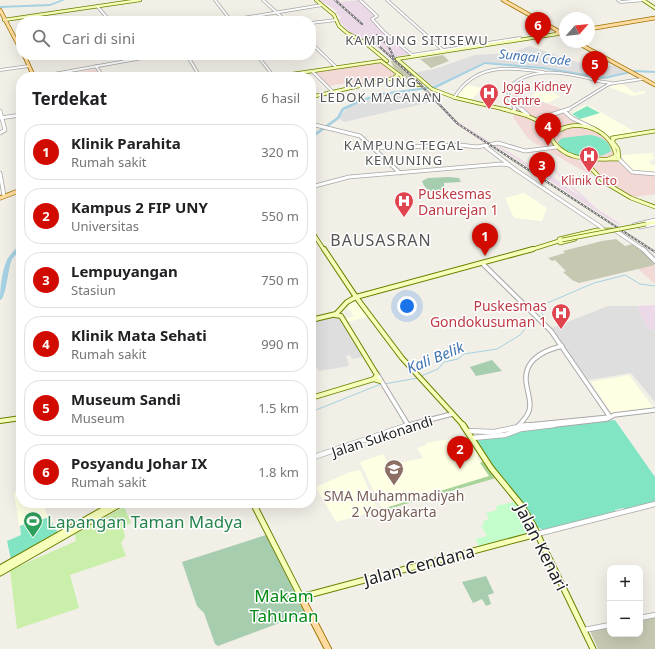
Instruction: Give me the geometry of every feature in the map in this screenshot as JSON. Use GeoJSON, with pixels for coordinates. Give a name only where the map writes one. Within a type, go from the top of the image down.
{"type":"FeatureCollection","features":[{"type":"Feature","properties":{"kind":"main road"},"geometry":{"type":"LineString","coordinates":[[26,16],[140,0]]}},
{"type":"Feature","properties":{"kind":"main road"},"geometry":{"type":"LineString","coordinates":[[316,0],[334,15],[339,26],[347,33],[364,42],[385,60],[389,66]]}},
{"type":"Feature","properties":{"kind":"main road"},"geometry":{"type":"LineString","coordinates":[[502,0],[559,32]]}},
{"type":"Feature","properties":{"kind":"main road"},"geometry":{"type":"LineString","coordinates":[[644,0],[655,7]]}},
{"type":"Feature","properties":{"kind":"main road"},"geometry":{"type":"LineString","coordinates":[[0,10],[16,41]]}},
{"type":"Feature","properties":{"kind":"main road"},"geometry":{"type":"LineString","coordinates":[[0,22],[4,19],[16,17]]}},
{"type":"Feature","properties":{"kind":"main road"},"geometry":{"type":"LineString","coordinates":[[595,28],[655,18]]}},
{"type":"Feature","properties":{"kind":"main road"},"geometry":{"type":"LineString","coordinates":[[398,58],[559,33]]}},
{"type":"Feature","properties":{"kind":"main road"},"geometry":{"type":"LineString","coordinates":[[588,48],[654,85]]}},
{"type":"Feature","properties":{"kind":"main road"},"geometry":{"type":"LineString","coordinates":[[398,58],[412,55]]}},
{"type":"Feature","properties":{"kind":"main road"},"geometry":{"type":"LineString","coordinates":[[398,58],[432,89],[455,99],[529,117],[554,129],[556,131],[554,132]]}},
{"type":"Feature","properties":{"kind":"main road"},"geometry":{"type":"LineString","coordinates":[[27,60],[33,72]]}},
{"type":"Feature","properties":{"kind":"main road"},"geometry":{"type":"LineString","coordinates":[[306,72],[380,61],[389,66],[402,77],[402,82]]}},
{"type":"Feature","properties":{"kind":"main road"},"geometry":{"type":"LineString","coordinates":[[316,96],[332,91],[395,78],[398,74]]}},
{"type":"Feature","properties":{"kind":"main road"},"geometry":{"type":"LineString","coordinates":[[384,80],[402,82],[407,86],[428,85]]}},
{"type":"Feature","properties":{"kind":"main road"},"geometry":{"type":"LineString","coordinates":[[432,89],[454,98],[513,111],[539,120],[557,129],[563,129]]}},
{"type":"Feature","properties":{"kind":"main road"},"geometry":{"type":"LineString","coordinates":[[608,159],[616,155],[615,148],[599,132],[586,126],[563,129],[554,132],[550,137],[557,147],[567,154],[581,159],[608,159],[619,159],[618,149],[612,141],[613,138]]}},
{"type":"Feature","properties":{"kind":"main road"},"geometry":{"type":"LineString","coordinates":[[605,137],[613,138],[655,132]]}},
{"type":"Feature","properties":{"kind":"main road"},"geometry":{"type":"LineString","coordinates":[[610,142],[613,138]]}},
{"type":"Feature","properties":{"kind":"main road"},"geometry":{"type":"LineString","coordinates":[[581,159],[606,182],[629,196],[655,206]]}},
{"type":"Feature","properties":{"kind":"main road"},"geometry":{"type":"LineString","coordinates":[[593,159],[588,161],[593,171]]}},
{"type":"Feature","properties":{"kind":"main road"},"geometry":{"type":"LineString","coordinates":[[2,197],[16,191]]}},
{"type":"Feature","properties":{"kind":"main road"},"geometry":{"type":"LineString","coordinates":[[335,315],[347,302],[356,297],[483,264],[562,240],[655,222]]}},
{"type":"Feature","properties":{"kind":"main road"},"geometry":{"type":"LineString","coordinates":[[540,247],[592,233],[614,230]]}},
{"type":"Feature","properties":{"kind":"main road","name":"Jalan Kenari"},"geometry":{"type":"LineString","coordinates":[[316,237],[356,297],[402,358],[468,431],[491,468],[522,506],[593,649]]}},
{"type":"Feature","properties":{"kind":"main road"},"geometry":{"type":"LineString","coordinates":[[316,396],[374,379],[377,374],[341,316],[340,310]]}},
{"type":"Feature","properties":{"kind":"main road"},"geometry":{"type":"LineString","coordinates":[[316,319],[335,315],[341,316]]}},
{"type":"Feature","properties":{"kind":"main road"},"geometry":{"type":"LineString","coordinates":[[374,379],[382,383]]}},
{"type":"Feature","properties":{"kind":"main road"},"geometry":{"type":"LineString","coordinates":[[0,421],[16,419]]}},
{"type":"Feature","properties":{"kind":"main road"},"geometry":{"type":"LineString","coordinates":[[0,573],[107,508]]}},
{"type":"Feature","properties":{"kind":"main road"},"geometry":{"type":"LineString","coordinates":[[0,568],[113,508]]}},
{"type":"Feature","properties":{"kind":"main road"},"geometry":{"type":"LineString","coordinates":[[256,508],[328,649]]}},
{"type":"Feature","properties":{"kind":"main road","name":"Jalan Cendana"},"geometry":{"type":"LineString","coordinates":[[301,597],[537,534]]}},
{"type":"Feature","properties":{"kind":"street"},"geometry":{"type":"LineString","coordinates":[[215,0],[227,16]]}},
{"type":"Feature","properties":{"kind":"street"},"geometry":{"type":"LineString","coordinates":[[264,0],[280,16]]}},
{"type":"Feature","properties":{"kind":"street"},"geometry":{"type":"LineString","coordinates":[[360,0],[377,16],[372,18],[373,20],[412,55],[418,54]]}},
{"type":"Feature","properties":{"kind":"street"},"geometry":{"type":"LineString","coordinates":[[386,0],[444,51]]}},
{"type":"Feature","properties":{"kind":"street"},"geometry":{"type":"LineString","coordinates":[[618,0],[621,2],[644,0]]}},
{"type":"Feature","properties":{"kind":"street"},"geometry":{"type":"LineString","coordinates":[[260,16],[322,5]]}},
{"type":"Feature","properties":{"kind":"street"},"geometry":{"type":"LineString","coordinates":[[98,6],[106,16]]}},
{"type":"Feature","properties":{"kind":"street"},"geometry":{"type":"LineString","coordinates":[[316,22],[336,20]]}},
{"type":"Feature","properties":{"kind":"street"},"geometry":{"type":"LineString","coordinates":[[316,49],[336,67]]}},
{"type":"Feature","properties":{"kind":"street"},"geometry":{"type":"LineString","coordinates":[[63,72],[128,60]]}},
{"type":"Feature","properties":{"kind":"street"},"geometry":{"type":"LineString","coordinates":[[189,60],[197,72]]}},
{"type":"Feature","properties":{"kind":"street"},"geometry":{"type":"LineString","coordinates":[[261,60],[269,72]]}},
{"type":"Feature","properties":{"kind":"street"},"geometry":{"type":"LineString","coordinates":[[0,70],[30,66]]}},
{"type":"Feature","properties":{"kind":"street"},"geometry":{"type":"LineString","coordinates":[[96,66],[100,72]]}},
{"type":"Feature","properties":{"kind":"street"},"geometry":{"type":"LineString","coordinates":[[454,98],[458,90],[467,79],[488,70],[516,68],[556,74]]}},
{"type":"Feature","properties":{"kind":"street"},"geometry":{"type":"LineString","coordinates":[[543,72],[612,83]]}},
{"type":"Feature","properties":{"kind":"street"},"geometry":{"type":"LineString","coordinates":[[513,111],[515,108],[508,99],[508,90],[515,82],[524,77],[546,72]]}},
{"type":"Feature","properties":{"kind":"street"},"geometry":{"type":"LineString","coordinates":[[316,75],[332,91]]}},
{"type":"Feature","properties":{"kind":"street"},"geometry":{"type":"LineString","coordinates":[[539,120],[550,115],[566,112],[612,83],[640,77]]}},
{"type":"Feature","properties":{"kind":"street"},"geometry":{"type":"LineString","coordinates":[[515,82],[510,90],[511,99],[517,107],[528,116]]}},
{"type":"Feature","properties":{"kind":"street"},"geometry":{"type":"LineString","coordinates":[[562,108],[586,126]]}},
{"type":"Feature","properties":{"kind":"street"},"geometry":{"type":"LineString","coordinates":[[0,111],[3,130],[0,133]]}},
{"type":"Feature","properties":{"kind":"street"},"geometry":{"type":"LineString","coordinates":[[566,112],[599,132],[613,138]]}},
{"type":"Feature","properties":{"kind":"street"},"geometry":{"type":"LineString","coordinates":[[1,118],[16,116]]}},
{"type":"Feature","properties":{"kind":"street"},"geometry":{"type":"LineString","coordinates":[[316,125],[360,136],[400,172]]}},
{"type":"Feature","properties":{"kind":"street"},"geometry":{"type":"LineString","coordinates":[[375,148],[460,145],[486,146],[501,144],[524,152],[557,147]]}},
{"type":"Feature","properties":{"kind":"street"},"geometry":{"type":"LineString","coordinates":[[486,146],[503,162],[510,165],[602,231]]}},
{"type":"Feature","properties":{"kind":"street"},"geometry":{"type":"LineString","coordinates":[[619,159],[632,172],[655,174]]}},
{"type":"Feature","properties":{"kind":"street"},"geometry":{"type":"LineString","coordinates":[[316,186],[349,177],[503,162]]}},
{"type":"Feature","properties":{"kind":"street"},"geometry":{"type":"LineString","coordinates":[[0,173],[2,197]]}},
{"type":"Feature","properties":{"kind":"street"},"geometry":{"type":"LineString","coordinates":[[614,230],[626,229],[655,222]]}},
{"type":"Feature","properties":{"kind":"street"},"geometry":{"type":"LineString","coordinates":[[614,230],[643,249],[655,261]]}},
{"type":"Feature","properties":{"kind":"street"},"geometry":{"type":"LineString","coordinates":[[483,264],[501,284],[544,323],[562,346],[610,417]]}},
{"type":"Feature","properties":{"kind":"street"},"geometry":{"type":"LineString","coordinates":[[514,432],[527,416],[530,407],[525,379],[527,367],[533,359],[542,352],[562,346]]}},
{"type":"Feature","properties":{"kind":"street"},"geometry":{"type":"LineString","coordinates":[[377,374],[408,425]]}},
{"type":"Feature","properties":{"kind":"street"},"geometry":{"type":"LineString","coordinates":[[468,431],[490,433],[506,431],[519,426],[607,419],[610,417],[655,410]]}},
{"type":"Feature","properties":{"kind":"street","name":"Jalan Sukonandi"},"geometry":{"type":"LineString","coordinates":[[316,456],[408,425],[452,414]]}},
{"type":"Feature","properties":{"kind":"street"},"geometry":{"type":"LineString","coordinates":[[472,438],[502,435],[520,429],[546,424]]}},
{"type":"Feature","properties":{"kind":"street"},"geometry":{"type":"LineString","coordinates":[[537,534],[655,504]]}},
{"type":"Feature","properties":{"kind":"street"},"geometry":{"type":"LineString","coordinates":[[643,617],[655,615]]}},
{"type":"Feature","properties":{"kind":"street"},"geometry":{"type":"LineString","coordinates":[[584,630],[607,626]]}},
{"type":"Feature","properties":{"kind":"shaded area"},"geometry":{"type":"Polygon","coordinates":[[[320,0],[339,0],[341,2],[359,0],[375,16],[371,19],[410,54],[394,57],[421,83],[418,83],[384,52],[367,39],[363,40],[350,33],[338,19],[342,18],[336,13],[337,11],[320,0]]]}},
{"type":"Feature","properties":{"kind":"shaded area"},"geometry":{"type":"Polygon","coordinates":[[[530,46],[595,68],[614,65],[626,72],[609,78],[597,78],[542,68],[485,63],[432,86],[413,73],[434,69],[475,55],[509,53],[530,46]]]}},
{"type":"Feature","properties":{"kind":"shaded area"},"geometry":{"type":"Polygon","coordinates":[[[443,55],[449,61],[431,68],[420,59],[443,55]]]}},
{"type":"Feature","properties":{"kind":"shaded area"},"geometry":{"type":"Polygon","coordinates":[[[393,60],[418,83],[407,83],[405,77],[393,67],[390,61],[393,60]]]}},
{"type":"Feature","properties":{"kind":"shaded area"},"geometry":{"type":"Polygon","coordinates":[[[382,62],[396,75],[394,77],[355,85],[352,82],[329,86],[316,72],[382,62]]]}},
{"type":"Feature","properties":{"kind":"shaded area"},"geometry":{"type":"Polygon","coordinates":[[[97,69],[98,72],[80,72],[97,69]]]}},
{"type":"Feature","properties":{"kind":"shaded area"},"geometry":{"type":"Polygon","coordinates":[[[621,83],[635,93],[644,91],[646,93],[632,96],[609,87],[621,83]]]}},
{"type":"Feature","properties":{"kind":"shaded area"},"geometry":{"type":"Polygon","coordinates":[[[463,84],[482,88],[471,100],[456,97],[463,84]]]}},
{"type":"Feature","properties":{"kind":"shaded area"},"geometry":{"type":"Polygon","coordinates":[[[542,89],[561,96],[548,103],[530,97],[542,89]]]}},
{"type":"Feature","properties":{"kind":"shaded area"},"geometry":{"type":"Polygon","coordinates":[[[403,93],[413,96],[426,95],[427,103],[344,122],[339,118],[348,107],[366,99],[403,93]]]}},
{"type":"Feature","properties":{"kind":"shaded area"},"geometry":{"type":"Polygon","coordinates":[[[427,93],[429,93],[455,120],[491,143],[486,144],[455,123],[427,93]]]}},
{"type":"Feature","properties":{"kind":"shaded area"},"geometry":{"type":"Polygon","coordinates":[[[512,94],[560,108],[568,118],[597,132],[610,143],[614,156],[630,172],[655,174],[655,194],[634,197],[607,181],[597,173],[590,175],[533,142],[527,137],[513,117],[518,107],[514,102],[512,94]]]}},
{"type":"Feature","properties":{"kind":"shaded area"},"geometry":{"type":"Polygon","coordinates":[[[585,105],[590,106],[635,132],[609,136],[570,114],[585,105]]]}},
{"type":"Feature","properties":{"kind":"shaded area"},"geometry":{"type":"Polygon","coordinates":[[[496,146],[499,146],[544,174],[547,173],[582,198],[546,163],[529,152],[531,152],[557,169],[555,170],[597,209],[621,224],[619,225],[604,216],[496,146]]]}},
{"type":"Feature","properties":{"kind":"shaded area"},"geometry":{"type":"Polygon","coordinates":[[[655,154],[652,155],[655,159],[648,160],[655,160],[649,161],[652,165],[655,165],[655,173],[635,173],[624,162],[622,155],[655,154]]]}},
{"type":"Feature","properties":{"kind":"shaded area"},"geometry":{"type":"Polygon","coordinates":[[[524,193],[547,208],[542,221],[514,218],[505,198],[524,193]]]}},
{"type":"Feature","properties":{"kind":"shaded area"},"geometry":{"type":"Polygon","coordinates":[[[616,239],[625,246],[633,244],[655,265],[579,283],[572,280],[563,272],[566,271],[555,260],[552,261],[548,258],[565,253],[563,251],[616,239]]]}},
{"type":"Feature","properties":{"kind":"shaded area"},"geometry":{"type":"Polygon","coordinates":[[[655,265],[655,283],[637,268],[655,265]]]}},
{"type":"Feature","properties":{"kind":"shaded area"},"geometry":{"type":"Polygon","coordinates":[[[354,302],[358,302],[369,316],[349,322],[345,319],[354,316],[347,307],[354,302]]]}},
{"type":"Feature","properties":{"kind":"shaded area"},"geometry":{"type":"Polygon","coordinates":[[[655,305],[655,332],[647,327],[637,306],[655,305]]]}},
{"type":"Feature","properties":{"kind":"shaded area"},"geometry":{"type":"Polygon","coordinates":[[[608,306],[637,306],[648,328],[655,332],[655,402],[631,373],[588,380],[552,328],[608,306]]]}},
{"type":"Feature","properties":{"kind":"shaded area"},"geometry":{"type":"Polygon","coordinates":[[[337,316],[341,317],[364,357],[352,359],[350,355],[346,356],[349,366],[319,371],[316,366],[316,321],[337,316]]]}},
{"type":"Feature","properties":{"kind":"shaded area"},"geometry":{"type":"Polygon","coordinates":[[[629,375],[653,407],[652,409],[614,413],[611,412],[591,382],[629,375]]]}},
{"type":"Feature","properties":{"kind":"shaded area"},"geometry":{"type":"Polygon","coordinates":[[[465,436],[478,455],[476,456],[490,476],[382,509],[360,462],[383,454],[389,465],[423,458],[417,448],[426,445],[426,443],[465,436]]]}},
{"type":"Feature","properties":{"kind":"shaded area"},"geometry":{"type":"Polygon","coordinates":[[[360,470],[378,510],[336,522],[316,487],[350,472],[360,470]]]}},
{"type":"Feature","properties":{"kind":"shaded area"},"geometry":{"type":"Polygon","coordinates":[[[16,491],[16,505],[14,492],[16,491]]]}},
{"type":"Feature","properties":{"kind":"shaded area"},"geometry":{"type":"Polygon","coordinates":[[[16,508],[45,508],[48,517],[19,525],[16,508]]]}},
{"type":"Feature","properties":{"kind":"shaded area"},"geometry":{"type":"Polygon","coordinates":[[[655,617],[655,649],[598,649],[590,631],[607,628],[607,637],[643,637],[643,619],[655,617]]]}},
{"type":"Feature","properties":{"kind":"green space"},"geometry":{"type":"Polygon","coordinates":[[[587,106],[600,113],[580,119],[572,114],[587,106]]]}},
{"type":"Feature","properties":{"kind":"green space"},"geometry":{"type":"Polygon","coordinates":[[[588,135],[595,136],[606,141],[611,151],[598,156],[583,157],[568,152],[562,148],[558,142],[562,138],[588,135]]]}},
{"type":"Feature","properties":{"kind":"green space"},"geometry":{"type":"Polygon","coordinates":[[[428,178],[459,178],[461,182],[444,183],[444,187],[449,193],[445,194],[437,194],[429,191],[422,181],[428,178]]]}},
{"type":"Feature","properties":{"kind":"green space"},"geometry":{"type":"Polygon","coordinates":[[[492,360],[502,371],[476,376],[470,367],[492,360]]]}},
{"type":"Feature","properties":{"kind":"green space"},"geometry":{"type":"Polygon","coordinates":[[[615,420],[655,477],[655,502],[626,510],[623,508],[615,510],[616,512],[543,530],[537,527],[523,503],[498,475],[477,444],[477,440],[523,431],[615,420]]]}},
{"type":"Feature","properties":{"kind":"green space"},"geometry":{"type":"Polygon","coordinates":[[[484,461],[496,478],[385,510],[382,509],[489,476],[480,463],[484,461]]]}},
{"type":"Feature","properties":{"kind":"green space"},"geometry":{"type":"Polygon","coordinates":[[[518,501],[534,530],[531,534],[480,548],[475,539],[487,536],[481,526],[484,525],[483,521],[489,519],[486,513],[497,510],[496,506],[518,501]]]}},
{"type":"Feature","properties":{"kind":"green space"},"geometry":{"type":"Polygon","coordinates":[[[122,508],[124,508],[131,523],[123,527],[125,537],[121,543],[126,556],[70,575],[79,608],[17,629],[10,570],[76,541],[75,534],[122,508]]]}},
{"type":"Feature","properties":{"kind":"green space","name":"Lapangan Taman Madya"},"geometry":{"type":"Polygon","coordinates":[[[49,518],[59,534],[11,560],[7,541],[21,535],[20,526],[49,518]]]}},
{"type":"Feature","properties":{"kind":"green space","name":"Makam Tahunan"},"geometry":{"type":"Polygon","coordinates":[[[266,535],[306,613],[218,646],[215,644],[204,613],[197,606],[182,562],[266,535]]]}},
{"type":"Feature","properties":{"kind":"green space"},"geometry":{"type":"Polygon","coordinates":[[[486,576],[494,593],[488,595],[491,604],[486,606],[482,599],[473,603],[462,582],[486,576]]]}},
{"type":"Feature","properties":{"kind":"waterway"},"geometry":{"type":"LineString","coordinates":[[0,7],[50,5],[64,0]]}},
{"type":"Feature","properties":{"kind":"waterway","name":"Sungai Code"},"geometry":{"type":"LineString","coordinates":[[316,134],[338,118],[343,109],[362,100],[382,94],[435,87],[485,63],[543,68],[604,78],[635,71],[655,72]]}},
{"type":"Feature","properties":{"kind":"waterway"},"geometry":{"type":"LineString","coordinates":[[0,299],[3,291],[6,271],[10,259],[16,251]]}},
{"type":"Feature","properties":{"kind":"waterway","name":"Kali Belik"},"geometry":{"type":"LineString","coordinates":[[541,319],[544,317],[538,307],[594,283],[625,275],[640,284],[655,286]]}},
{"type":"Feature","properties":{"kind":"waterway","name":"Kali Belik"},"geometry":{"type":"LineString","coordinates":[[421,376],[438,369],[444,362],[458,359],[464,354],[497,349],[520,335],[530,323],[538,320]]}},
{"type":"Feature","properties":{"kind":"waterway","name":"Kali Belik"},"geometry":{"type":"LineString","coordinates":[[384,384],[418,378]]}},
{"type":"Feature","properties":{"kind":"waterway","name":"Kali Belik"},"geometry":{"type":"LineString","coordinates":[[316,410],[381,384]]}},
{"type":"Feature","properties":{"kind":"railway"},"geometry":{"type":"LineString","coordinates":[[335,0],[362,24]]}},
{"type":"Feature","properties":{"kind":"railway"},"geometry":{"type":"LineString","coordinates":[[377,35],[388,45],[394,58]]}},
{"type":"Feature","properties":{"kind":"railway"},"geometry":{"type":"LineString","coordinates":[[370,38],[414,78],[458,124],[655,252]]}},
{"type":"Feature","properties":{"kind":"place","name":"Posyandu Johar IX"},"geometry":{"type":"Point","coordinates":[538,45]}},
{"type":"Feature","properties":{"kind":"place","name":"Museum Sandi"},"geometry":{"type":"Point","coordinates":[595,84]}},
{"type":"Feature","properties":{"kind":"place","name":"Jogja Kidney Centre"},"geometry":{"type":"Point","coordinates":[489,110]}},
{"type":"Feature","properties":{"kind":"place","name":"Klinik Mata Sehati"},"geometry":{"type":"Point","coordinates":[548,146]}},
{"type":"Feature","properties":{"kind":"place","name":"Klinik Cito"},"geometry":{"type":"Point","coordinates":[589,173]}},
{"type":"Feature","properties":{"kind":"place","name":"Lempuyangan"},"geometry":{"type":"Point","coordinates":[542,185]}},
{"type":"Feature","properties":{"kind":"place","name":"Puskesmas Danurejan 1"},"geometry":{"type":"Point","coordinates":[404,218]}},
{"type":"Feature","properties":{"kind":"place","name":"Klinik Parahita"},"geometry":{"type":"Point","coordinates":[485,256]}},
{"type":"Feature","properties":{"kind":"place","name":"Puskesmas Gondokusuman 1"},"geometry":{"type":"Point","coordinates":[561,330]}},
{"type":"Feature","properties":{"kind":"place","name":"Kampus 2 FIP UNY"},"geometry":{"type":"Point","coordinates":[460,469]}},
{"type":"Feature","properties":{"kind":"place","name":"SMA Muhammadiyah 2 Yogyakarta"},"geometry":{"type":"Point","coordinates":[394,486]}},
{"type":"Feature","properties":{"kind":"place","name":"Lapangan Taman Madya"},"geometry":{"type":"Point","coordinates":[33,538]}},
{"type":"Feature","properties":{"kind":"district","name":"KAMPUNG SITISEWU"},"geometry":{"type":"Point","coordinates":[417,40]}},
{"type":"Feature","properties":{"kind":"district","name":"KAMPUNG LEDOK MACANAN"},"geometry":{"type":"Point","coordinates":[381,90]}},
{"type":"Feature","properties":{"kind":"district","name":"KAMPUNG TEGAL KEMUNING"},"geometry":{"type":"Point","coordinates":[404,152]}},
{"type":"Feature","properties":{"kind":"district","name":"BAUSASRAN"},"geometry":{"type":"Point","coordinates":[381,240]}}]}
